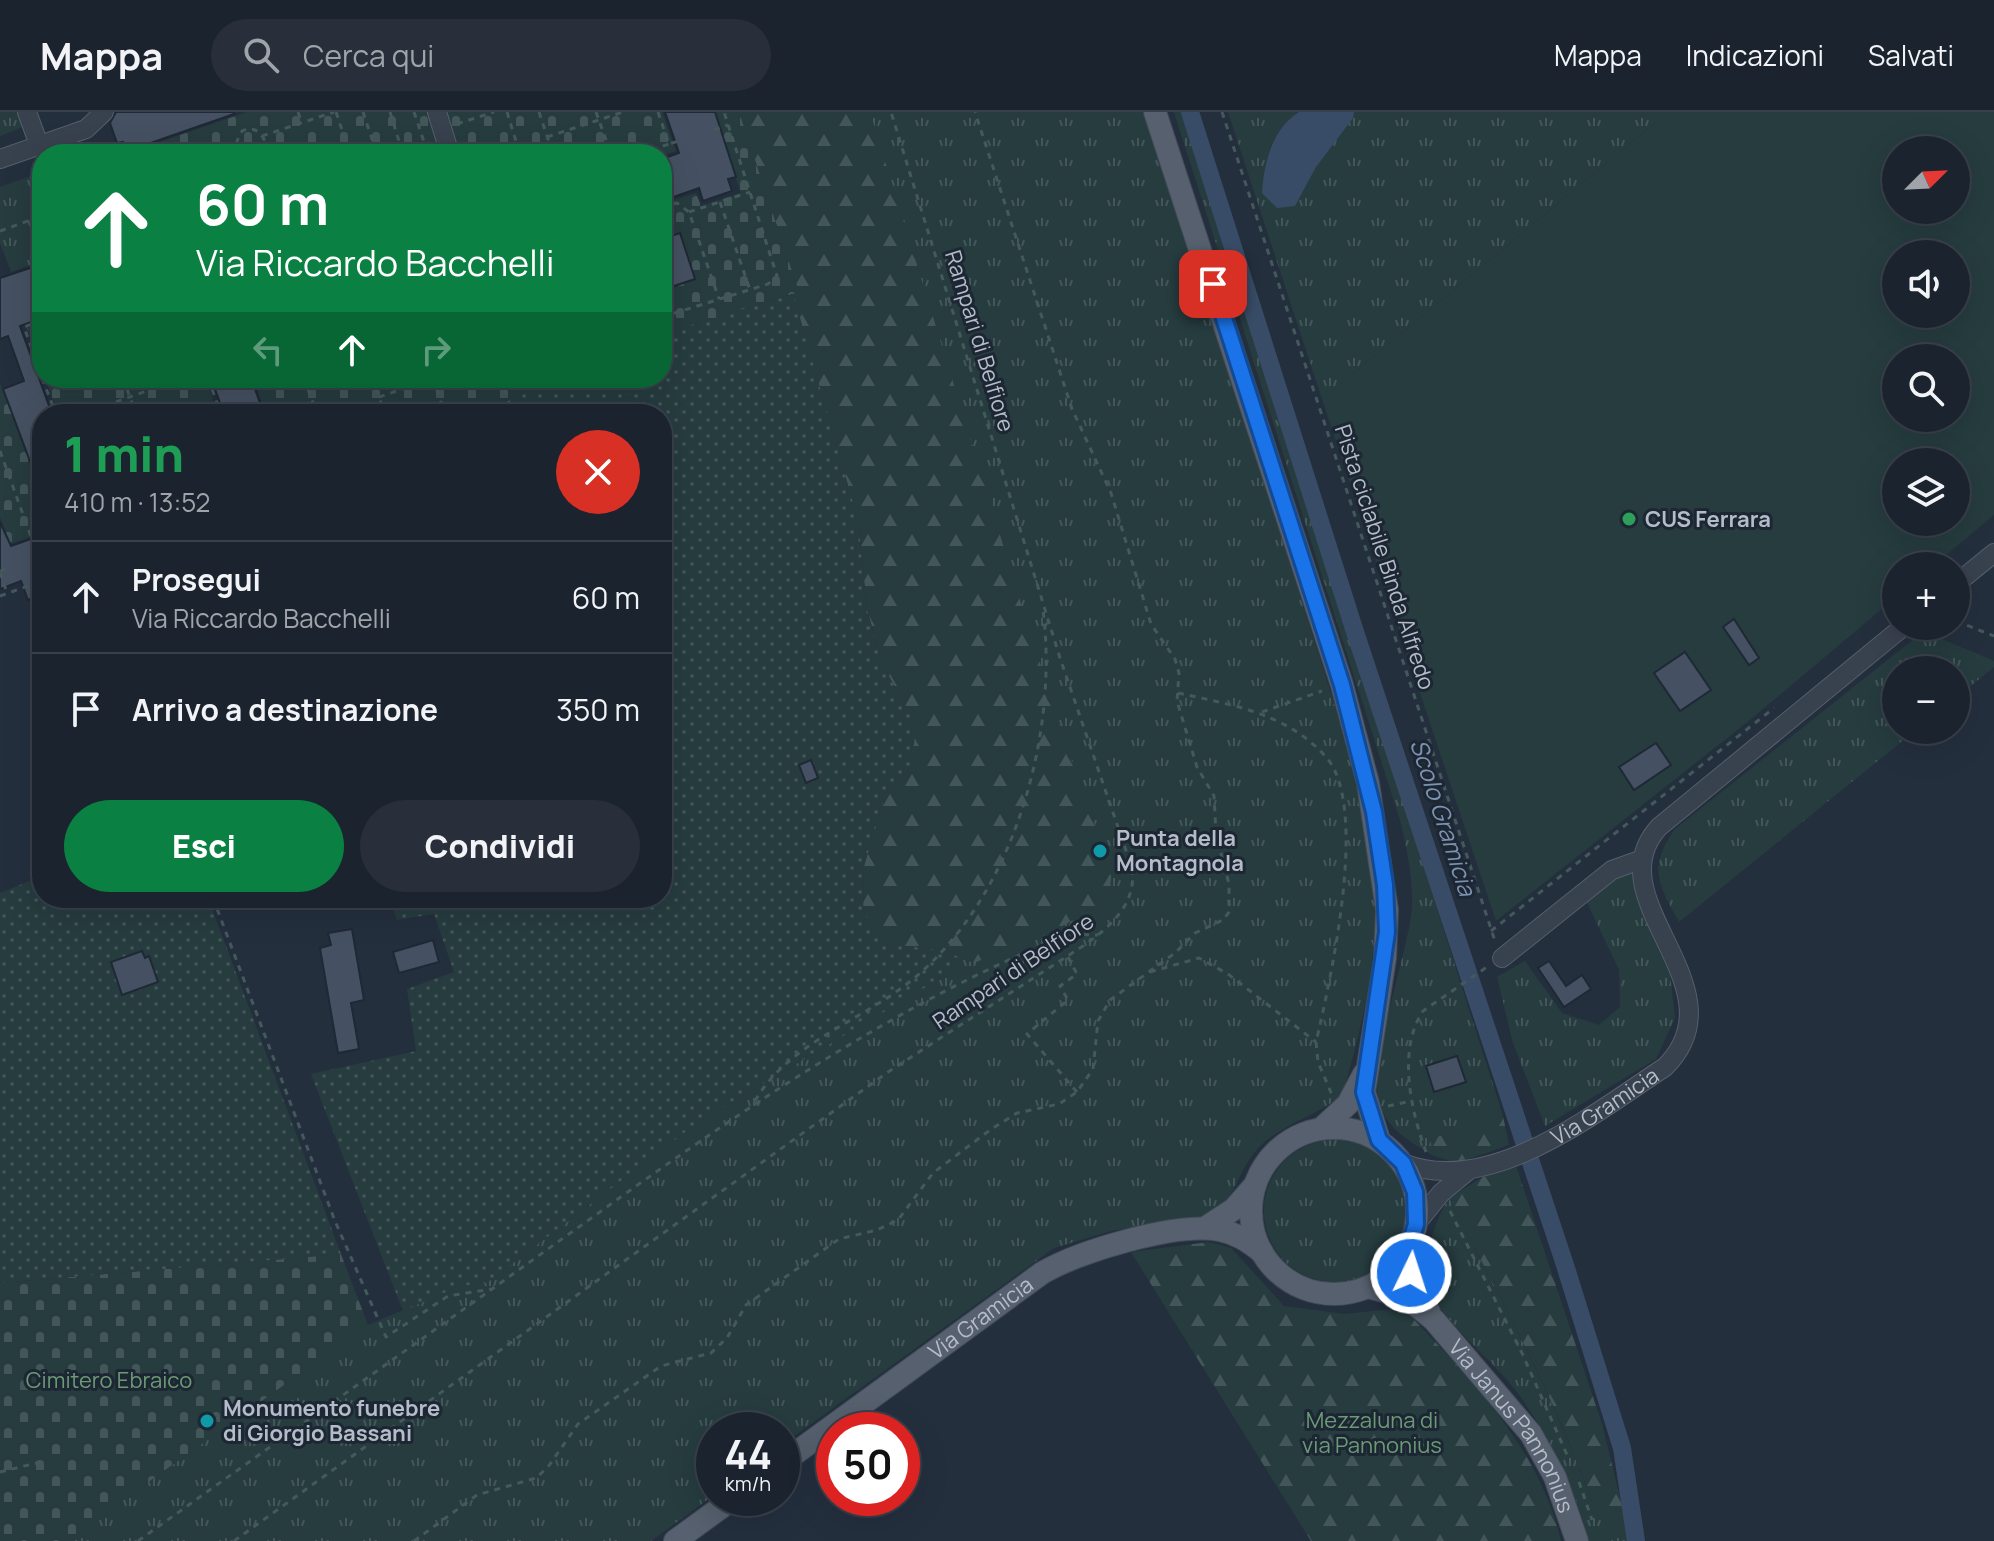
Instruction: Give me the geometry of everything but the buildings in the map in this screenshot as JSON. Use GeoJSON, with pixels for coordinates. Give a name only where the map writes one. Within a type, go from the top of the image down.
{"type":"FeatureCollection","features":[{"type":"Feature","properties":{"kind":"main road"},"geometry":{"type":"LineString","coordinates":[[1158,112],[1342,685],[1374,812],[1387,910],[1383,973],[1365,1073],[1367,1108],[1379,1140]]}},
{"type":"Feature","properties":{"kind":"main road"},"geometry":{"type":"LineString","coordinates":[[1322,1128],[1348,1104],[1365,1073]]}},
{"type":"Feature","properties":{"kind":"main road","name":"Via Gramicia"},"geometry":{"type":"LineString","coordinates":[[800,1450],[1060,1262],[1113,1244],[1205,1228],[1236,1234],[1262,1252],[1289,1280],[1312,1291],[1335,1294],[1368,1287],[1387,1275],[1409,1247],[1416,1224],[1415,1192],[1403,1163],[1379,1140],[1358,1131],[1322,1128],[1285,1144],[1262,1169],[1256,1183],[1234,1209],[1205,1228]]}},
{"type":"Feature","properties":{"kind":"main road"},"geometry":{"type":"LineString","coordinates":[[1256,1183],[1252,1220],[1262,1252]]}},
{"type":"Feature","properties":{"kind":"main road","name":"Via Janus Pannonius"},"geometry":{"type":"LineString","coordinates":[[1409,1247],[1416,1288],[1434,1320],[1531,1434],[1585,1534]]}},
{"type":"Feature","properties":{"kind":"main road","name":"Via Janus Pannonius"},"geometry":{"type":"LineString","coordinates":[[1368,1287],[1404,1297],[1434,1320]]}},
{"type":"Feature","properties":{"kind":"main road"},"geometry":{"type":"LineString","coordinates":[[675,1541],[709,1516]]}},
{"type":"Feature","properties":{"kind":"street"},"geometry":{"type":"LineString","coordinates":[[27,112],[39,144]]}},
{"type":"Feature","properties":{"kind":"street"},"geometry":{"type":"LineString","coordinates":[[42,144],[86,129],[104,112]]}},
{"type":"Feature","properties":{"kind":"street"},"geometry":{"type":"LineString","coordinates":[[439,120],[447,144]]}},
{"type":"Feature","properties":{"kind":"street"},"geometry":{"type":"LineString","coordinates":[[0,159],[32,148]]}},
{"type":"Feature","properties":{"kind":"street"},"geometry":{"type":"LineString","coordinates":[[1970,573],[1994,553]]}},
{"type":"Feature","properties":{"kind":"street"},"geometry":{"type":"LineString","coordinates":[[1496,962],[1612,870],[1640,860],[1659,827],[1887,640]]}},
{"type":"Feature","properties":{"kind":"street","name":"Via Gramicia"},"geometry":{"type":"LineString","coordinates":[[1403,1163],[1434,1172],[1469,1170],[1546,1143],[1665,1067],[1686,1042],[1690,1027],[1688,997],[1649,898],[1640,860]]}},
{"type":"Feature","properties":{"kind":"street","name":"Via Gramicia"},"geometry":{"type":"LineString","coordinates":[[1416,1224],[1441,1193],[1469,1170]]}},
{"type":"Feature","properties":{"kind":"path"},"geometry":{"type":"LineString","coordinates":[[298,112],[302,123]]}},
{"type":"Feature","properties":{"kind":"path"},"geometry":{"type":"LineString","coordinates":[[262,136],[335,112],[346,144]]}},
{"type":"Feature","properties":{"kind":"path"},"geometry":{"type":"LineString","coordinates":[[363,112],[374,144]]}},
{"type":"Feature","properties":{"kind":"path"},"geometry":{"type":"LineString","coordinates":[[390,112],[400,144]]}},
{"type":"Feature","properties":{"kind":"path"},"geometry":{"type":"LineString","coordinates":[[414,112],[425,144]]}},
{"type":"Feature","properties":{"kind":"path"},"geometry":{"type":"LineString","coordinates":[[439,120],[494,112]]}},
{"type":"Feature","properties":{"kind":"path"},"geometry":{"type":"LineString","coordinates":[[507,112],[517,144]]}},
{"type":"Feature","properties":{"kind":"path"},"geometry":{"type":"LineString","coordinates":[[539,112],[549,144]]}},
{"type":"Feature","properties":{"kind":"path"},"geometry":{"type":"LineString","coordinates":[[596,112],[607,144]]}},
{"type":"Feature","properties":{"kind":"path"},"geometry":{"type":"LineString","coordinates":[[547,137],[623,112]]}},
{"type":"Feature","properties":{"kind":"path"},"geometry":{"type":"LineString","coordinates":[[658,112],[669,144],[682,140]]}},
{"type":"Feature","properties":{"kind":"path"},"geometry":{"type":"LineString","coordinates":[[672,314],[773,281],[777,271],[724,112]]}},
{"type":"Feature","properties":{"kind":"path","name":"Rampari di Belfiore"},"geometry":{"type":"LineString","coordinates":[[234,1541],[888,1072],[1098,935],[1130,899],[1135,885],[1132,868],[1042,598],[891,112]]}},
{"type":"Feature","properties":{"kind":"path"},"geometry":{"type":"LineString","coordinates":[[414,1541],[477,1495],[536,1478],[548,1467],[578,1424],[661,1366],[711,1353],[727,1338],[746,1305],[839,1239],[877,1230],[898,1220],[933,1173],[990,1130],[1017,1113],[1059,1104],[1077,1092],[1093,1069],[1102,1009],[1123,988],[1195,933],[1223,920],[1230,904],[1214,819],[1214,796],[1197,767],[1177,693],[1179,673],[1175,659],[1151,624],[1111,493],[1072,409],[975,112]]}},
{"type":"Feature","properties":{"kind":"path","name":"Pista ciclabile Binda Alfredo"},"geometry":{"type":"LineString","coordinates":[[1222,112],[1491,931],[1785,699]]}},
{"type":"Feature","properties":{"kind":"path"},"geometry":{"type":"LineString","coordinates":[[714,130],[728,125]]}},
{"type":"Feature","properties":{"kind":"path"},"geometry":{"type":"LineString","coordinates":[[237,144],[238,136],[248,128],[258,130],[264,144]]}},
{"type":"Feature","properties":{"kind":"path"},"geometry":{"type":"LineString","coordinates":[[689,212],[751,192]]}},
{"type":"Feature","properties":{"kind":"path"},"geometry":{"type":"LineString","coordinates":[[720,202],[750,290]]}},
{"type":"Feature","properties":{"kind":"path"},"geometry":{"type":"LineString","coordinates":[[672,204],[677,203],[689,212],[719,299]]}},
{"type":"Feature","properties":{"kind":"path"},"geometry":{"type":"LineString","coordinates":[[0,231],[32,220]]}},
{"type":"Feature","properties":{"kind":"path"},"geometry":{"type":"LineString","coordinates":[[32,324],[24,327],[32,349]]}},
{"type":"Feature","properties":{"kind":"path"},"geometry":{"type":"LineString","coordinates":[[127,388],[132,404]]}},
{"type":"Feature","properties":{"kind":"path"},"geometry":{"type":"LineString","coordinates":[[110,404],[155,388]]}},
{"type":"Feature","properties":{"kind":"path"},"geometry":{"type":"LineString","coordinates":[[376,388],[381,404]]}},
{"type":"Feature","properties":{"kind":"path"},"geometry":{"type":"LineString","coordinates":[[379,397],[405,388]]}},
{"type":"Feature","properties":{"kind":"path"},"geometry":{"type":"LineString","coordinates":[[437,388],[442,403],[439,404]]}},
{"type":"Feature","properties":{"kind":"path"},"geometry":{"type":"LineString","coordinates":[[0,451],[32,539]]}},
{"type":"Feature","properties":{"kind":"path"},"geometry":{"type":"LineString","coordinates":[[7,593],[0,571],[10,567]]}},
{"type":"Feature","properties":{"kind":"path"},"geometry":{"type":"LineString","coordinates":[[0,596],[32,584]]}},
{"type":"Feature","properties":{"kind":"path"},"geometry":{"type":"LineString","coordinates":[[753,1104],[777,1071],[895,993],[928,967],[991,884],[1018,820],[1040,724],[1047,643],[1042,598]]}},
{"type":"Feature","properties":{"kind":"path"},"geometry":{"type":"LineString","coordinates":[[1970,627],[1994,636]]}},
{"type":"Feature","properties":{"kind":"path"},"geometry":{"type":"LineString","coordinates":[[1262,712],[1342,685]]}},
{"type":"Feature","properties":{"kind":"path"},"geometry":{"type":"LineString","coordinates":[[1177,693],[1262,712],[1326,757],[1338,782],[1346,854],[1344,897],[1316,1042],[1324,1082],[1336,1098]]}},
{"type":"Feature","properties":{"kind":"path"},"geometry":{"type":"LineString","coordinates":[[217,908],[335,1221],[386,1337],[448,1296],[492,1289]]}},
{"type":"Feature","properties":{"kind":"path"},"geometry":{"type":"LineString","coordinates":[[138,1541],[753,1104],[963,980],[1062,937],[1098,935]]}},
{"type":"Feature","properties":{"kind":"path"},"geometry":{"type":"LineString","coordinates":[[1068,956],[1077,974],[1060,986],[1068,1000],[1027,1034],[1077,1092]]}},
{"type":"Feature","properties":{"kind":"path"},"geometry":{"type":"LineString","coordinates":[[1146,973],[1199,958],[1228,974],[1316,1042]]}},
{"type":"Feature","properties":{"kind":"path"},"geometry":{"type":"LineString","coordinates":[[1434,1172],[1412,1101],[1412,1033],[1423,1011],[1496,962]]}},
{"type":"Feature","properties":{"kind":"path"},"geometry":{"type":"LineString","coordinates":[[1441,1193],[1522,1353],[1573,1468]]}},
{"type":"Feature","properties":{"kind":"path"},"geometry":{"type":"LineString","coordinates":[[0,1472],[41,1462]]}},
{"type":"Feature","properties":{"kind":"path"},"geometry":{"type":"LineString","coordinates":[[1579,1483],[1585,1534]]}},
{"type":"Feature","properties":{"kind":"green space"},"geometry":{"type":"Polygon","coordinates":[[[0,112],[20,112],[25,126],[0,136],[0,112]]]}},
{"type":"Feature","properties":{"kind":"green space"},"geometry":{"type":"Polygon","coordinates":[[[247,112],[662,112],[676,151],[672,152],[672,144],[154,144],[247,112]]]}},
{"type":"Feature","properties":{"kind":"green space"},"geometry":{"type":"Polygon","coordinates":[[[714,112],[739,112],[799,292],[672,331],[672,201],[696,193],[701,206],[741,193],[714,112]]]}},
{"type":"Feature","properties":{"kind":"green space"},"geometry":{"type":"Polygon","coordinates":[[[739,112],[1143,112],[1332,695],[1363,812],[1374,887],[1374,940],[1362,1019],[1342,1095],[1263,1143],[1228,1197],[1212,1211],[1199,1217],[1111,1231],[1054,1248],[828,1412],[816,1412],[816,1420],[800,1432],[800,1412],[696,1412],[696,1508],[651,1541],[66,1541],[368,1325],[457,1287],[488,1282],[701,1120],[953,971],[958,957],[884,800],[907,708],[858,520],[793,294],[799,292],[739,112]]]}},
{"type":"Feature","properties":{"kind":"green space"},"geometry":{"type":"Polygon","coordinates":[[[739,112],[870,112],[1028,626],[1073,765],[1112,871],[1109,895],[1093,907],[1044,935],[973,963],[941,950],[886,944],[863,911],[864,866],[884,800],[910,764],[907,708],[883,666],[867,609],[858,520],[793,294],[799,292],[739,112]]]}},
{"type":"Feature","properties":{"kind":"green space"},"geometry":{"type":"Polygon","coordinates":[[[1174,112],[1183,112],[1503,1116],[1431,1139],[1434,1156],[1401,1134],[1387,1120],[1379,1102],[1377,1085],[1383,1039],[1411,916],[1411,880],[1400,820],[1174,112]]]}},
{"type":"Feature","properties":{"kind":"green space"},"geometry":{"type":"Polygon","coordinates":[[[1228,112],[1668,112],[1322,399],[1228,112]]]}},
{"type":"Feature","properties":{"kind":"green space","name":"CUS Ferrara"},"geometry":{"type":"Polygon","coordinates":[[[1668,112],[1994,112],[1994,515],[1970,535],[1970,448],[1882,448],[1882,536],[1969,536],[1950,552],[1882,552],[1882,609],[1750,720],[1496,921],[1322,399],[1668,112]]]}},
{"type":"Feature","properties":{"kind":"green space"},"geometry":{"type":"Polygon","coordinates":[[[32,176],[32,265],[11,272],[0,243],[0,187],[32,176]]]}},
{"type":"Feature","properties":{"kind":"green space"},"geometry":{"type":"Polygon","coordinates":[[[793,294],[858,520],[867,610],[883,666],[907,708],[916,734],[910,764],[884,800],[864,866],[863,911],[886,944],[941,950],[959,957],[953,971],[701,1120],[488,1282],[457,1287],[403,1311],[311,1074],[416,1051],[407,989],[454,972],[434,914],[397,920],[393,908],[672,908],[672,404],[525,404],[519,388],[672,388],[672,331],[793,294]]]}},
{"type":"Feature","properties":{"kind":"green space"},"geometry":{"type":"Polygon","coordinates":[[[0,383],[10,410],[32,402],[27,451],[32,449],[32,536],[10,544],[0,517],[0,383]]]}},
{"type":"Feature","properties":{"kind":"green space"},"geometry":{"type":"Polygon","coordinates":[[[49,388],[209,388],[214,404],[54,404],[49,388]]]}},
{"type":"Feature","properties":{"kind":"green space"},"geometry":{"type":"Polygon","coordinates":[[[257,388],[519,388],[525,404],[262,404],[257,388]]]}},
{"type":"Feature","properties":{"kind":"green space"},"geometry":{"type":"Polygon","coordinates":[[[1913,640],[1945,640],[1994,661],[1994,667],[1970,687],[1970,656],[1893,656],[1913,640]]]}},
{"type":"Feature","properties":{"kind":"green space"},"geometry":{"type":"Polygon","coordinates":[[[1882,664],[1882,744],[1899,744],[1679,922],[1659,876],[1661,855],[1674,830],[1882,664]]]}},
{"type":"Feature","properties":{"kind":"green space"},"geometry":{"type":"Polygon","coordinates":[[[1631,873],[1670,973],[1675,1018],[1656,1059],[1545,1126],[1513,1043],[1497,977],[1525,961],[1562,1013],[1599,1025],[1620,1007],[1619,970],[1586,900],[1613,877],[1631,873]]]}},
{"type":"Feature","properties":{"kind":"green space"},"geometry":{"type":"Polygon","coordinates":[[[32,880],[32,908],[212,908],[341,1254],[0,1283],[0,893],[32,880]]]}},
{"type":"Feature","properties":{"kind":"green space"},"geometry":{"type":"Polygon","coordinates":[[[1503,1116],[1509,1145],[1457,1163],[1434,1156],[1430,1139],[1503,1116]]]}},
{"type":"Feature","properties":{"kind":"green space"},"geometry":{"type":"Polygon","coordinates":[[[1335,1140],[1362,1145],[1385,1161],[1401,1184],[1406,1211],[1401,1238],[1385,1261],[1362,1277],[1335,1282],[1308,1277],[1285,1261],[1269,1238],[1264,1211],[1269,1184],[1285,1161],[1308,1145],[1335,1140]]]}},
{"type":"Feature","properties":{"kind":"green space"},"geometry":{"type":"Polygon","coordinates":[[[1516,1166],[1602,1424],[1623,1510],[1597,1516],[1548,1394],[1449,1198],[1483,1177],[1516,1166]]]}},
{"type":"Feature","properties":{"kind":"green space"},"geometry":{"type":"Polygon","coordinates":[[[1449,1198],[1547,1394],[1597,1516],[1623,1510],[1628,1541],[1589,1541],[1568,1480],[1538,1424],[1505,1377],[1451,1321],[1430,1292],[1425,1280],[1428,1249],[1449,1198]]]}},
{"type":"Feature","properties":{"kind":"green space","name":"Mezzaluna di via Pannonius"},"geometry":{"type":"Polygon","coordinates":[[[1209,1242],[1231,1248],[1284,1306],[1344,1314],[1403,1308],[1476,1387],[1518,1444],[1551,1507],[1561,1541],[1311,1541],[1131,1252],[1209,1242]]]}},
{"type":"Feature","properties":{"kind":"green space","name":"Cimitero Ebraico"},"geometry":{"type":"Polygon","coordinates":[[[341,1254],[368,1325],[66,1541],[0,1541],[0,1283],[341,1254]]]}},
{"type":"Feature","properties":{"kind":"water"},"geometry":{"type":"Polygon","coordinates":[[[1299,112],[1354,112],[1353,118],[1316,167],[1295,206],[1277,208],[1262,193],[1265,170],[1276,137],[1299,112]]]}},
{"type":"Feature","properties":{"kind":"waterway","name":"Scolo Gramicia"},"geometry":{"type":"LineString","coordinates":[[1190,112],[1356,635],[1565,1265],[1622,1448],[1636,1541]]}},
{"type":"Feature","properties":{"kind":"place","name":"CUS Ferrara"},"geometry":{"type":"Point","coordinates":[1629,519]}},
{"type":"Feature","properties":{"kind":"place","name":"Punta della Montagnola"},"geometry":{"type":"Point","coordinates":[1100,851]}},
{"type":"Feature","properties":{"kind":"place","name":"Monumento funebre di Giorgio Bassani"},"geometry":{"type":"Point","coordinates":[207,1421]}},
{"type":"Feature","properties":{"kind":"route"},"geometry":{"type":"LineString","coordinates":[[1213,284],[1342,685],[1374,812],[1385,885],[1387,932],[1364,1092],[1370,1121],[1379,1140],[1403,1163],[1415,1192],[1416,1224],[1409,1247],[1411,1273]]}}]}
